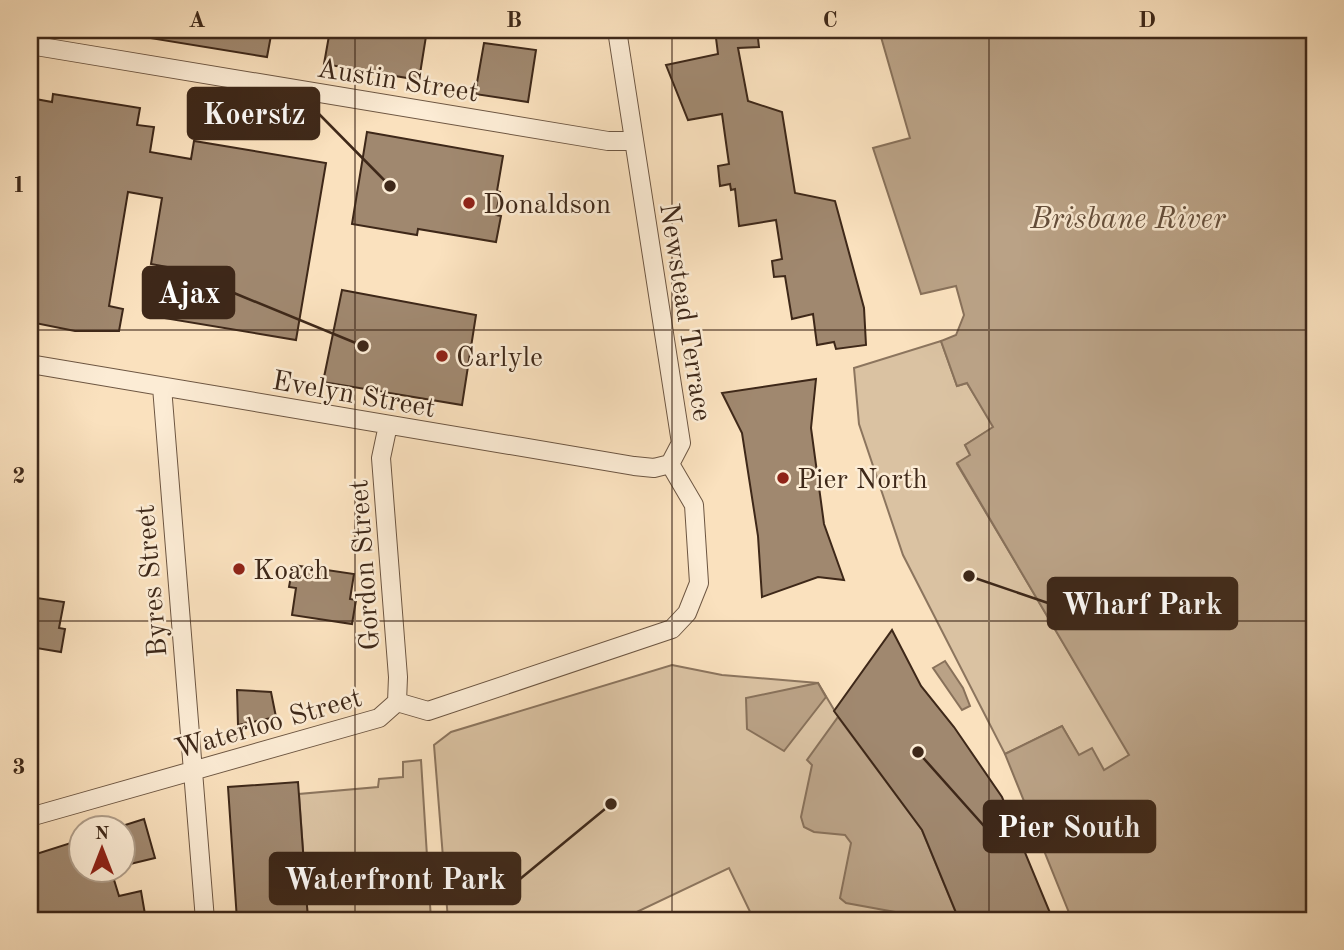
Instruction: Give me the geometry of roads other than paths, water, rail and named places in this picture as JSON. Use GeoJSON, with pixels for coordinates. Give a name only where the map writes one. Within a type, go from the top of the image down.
{"type":"FeatureCollection","features":[{"type":"Feature","properties":{"kind":"street","name":"Newstead Terrace"},"geometry":{"type":"LineString","coordinates":[[617,30],[681,443],[670,464]]}},
{"type":"Feature","properties":{"kind":"street","name":"Austin Street"},"geometry":{"type":"LineString","coordinates":[[30,45],[608,141],[634,141]]}},
{"type":"Feature","properties":{"kind":"street","name":"Evelyn Street"},"geometry":{"type":"LineString","coordinates":[[30,364],[634,466],[654,468],[670,464]]}},
{"type":"Feature","properties":{"kind":"street","name":"Byres Street"},"geometry":{"type":"LineString","coordinates":[[162,387],[205,920]]}},
{"type":"Feature","properties":{"kind":"street","name":"Gordon Street"},"geometry":{"type":"LineString","coordinates":[[388,425],[381,458],[398,677],[397,702]]}},
{"type":"Feature","properties":{"kind":"street","name":"Waterloo Street"},"geometry":{"type":"LineString","coordinates":[[30,817],[379,718],[397,702],[428,711],[672,629],[687,613],[699,583],[694,505],[670,464]]}},
{"type":"Feature","properties":{"kind":"water","name":"Brisbane River"},"geometry":{"type":"Polygon","coordinates":[[[879,30],[1314,30],[1314,920],[1072,920],[1005,754],[1062,726],[1079,755],[1092,748],[1104,770],[1129,755],[957,463],[970,455],[965,445],[993,427],[967,383],[957,386],[941,341],[956,335],[964,315],[956,286],[921,294],[873,148],[910,138],[879,30]]]}},
{"type":"Feature","properties":{"kind":"water"},"geometry":{"type":"Polygon","coordinates":[[[945,661],[963,688],[970,706],[962,710],[933,668],[945,661]]]}},
{"type":"Feature","properties":{"kind":"water"},"geometry":{"type":"Polygon","coordinates":[[[818,683],[826,697],[784,751],[747,729],[746,698],[818,683]]]}},
{"type":"Feature","properties":{"kind":"water"},"geometry":{"type":"Polygon","coordinates":[[[838,717],[922,830],[959,920],[906,920],[895,912],[846,903],[840,898],[851,843],[845,835],[814,832],[804,827],[801,817],[812,765],[807,760],[838,717]]]}},
{"type":"Feature","properties":{"kind":"place","name":"Koerstz"},"geometry":{"type":"Point","coordinates":[390,186]}},
{"type":"Feature","properties":{"kind":"place","name":"Donaldson"},"geometry":{"type":"Point","coordinates":[469,203]}},
{"type":"Feature","properties":{"kind":"place","name":"Ajax"},"geometry":{"type":"Point","coordinates":[363,346]}},
{"type":"Feature","properties":{"kind":"place","name":"Carlyle"},"geometry":{"type":"Point","coordinates":[442,356]}},
{"type":"Feature","properties":{"kind":"place","name":"Pier North"},"geometry":{"type":"Point","coordinates":[783,478]}},
{"type":"Feature","properties":{"kind":"place","name":"Koach"},"geometry":{"type":"Point","coordinates":[239,569]}},
{"type":"Feature","properties":{"kind":"place","name":"Wharf Park"},"geometry":{"type":"Point","coordinates":[969,576]}},
{"type":"Feature","properties":{"kind":"place","name":"Pier South"},"geometry":{"type":"Point","coordinates":[918,752]}},
{"type":"Feature","properties":{"kind":"place","name":"Waterfront Park"},"geometry":{"type":"Point","coordinates":[611,804]}}]}
